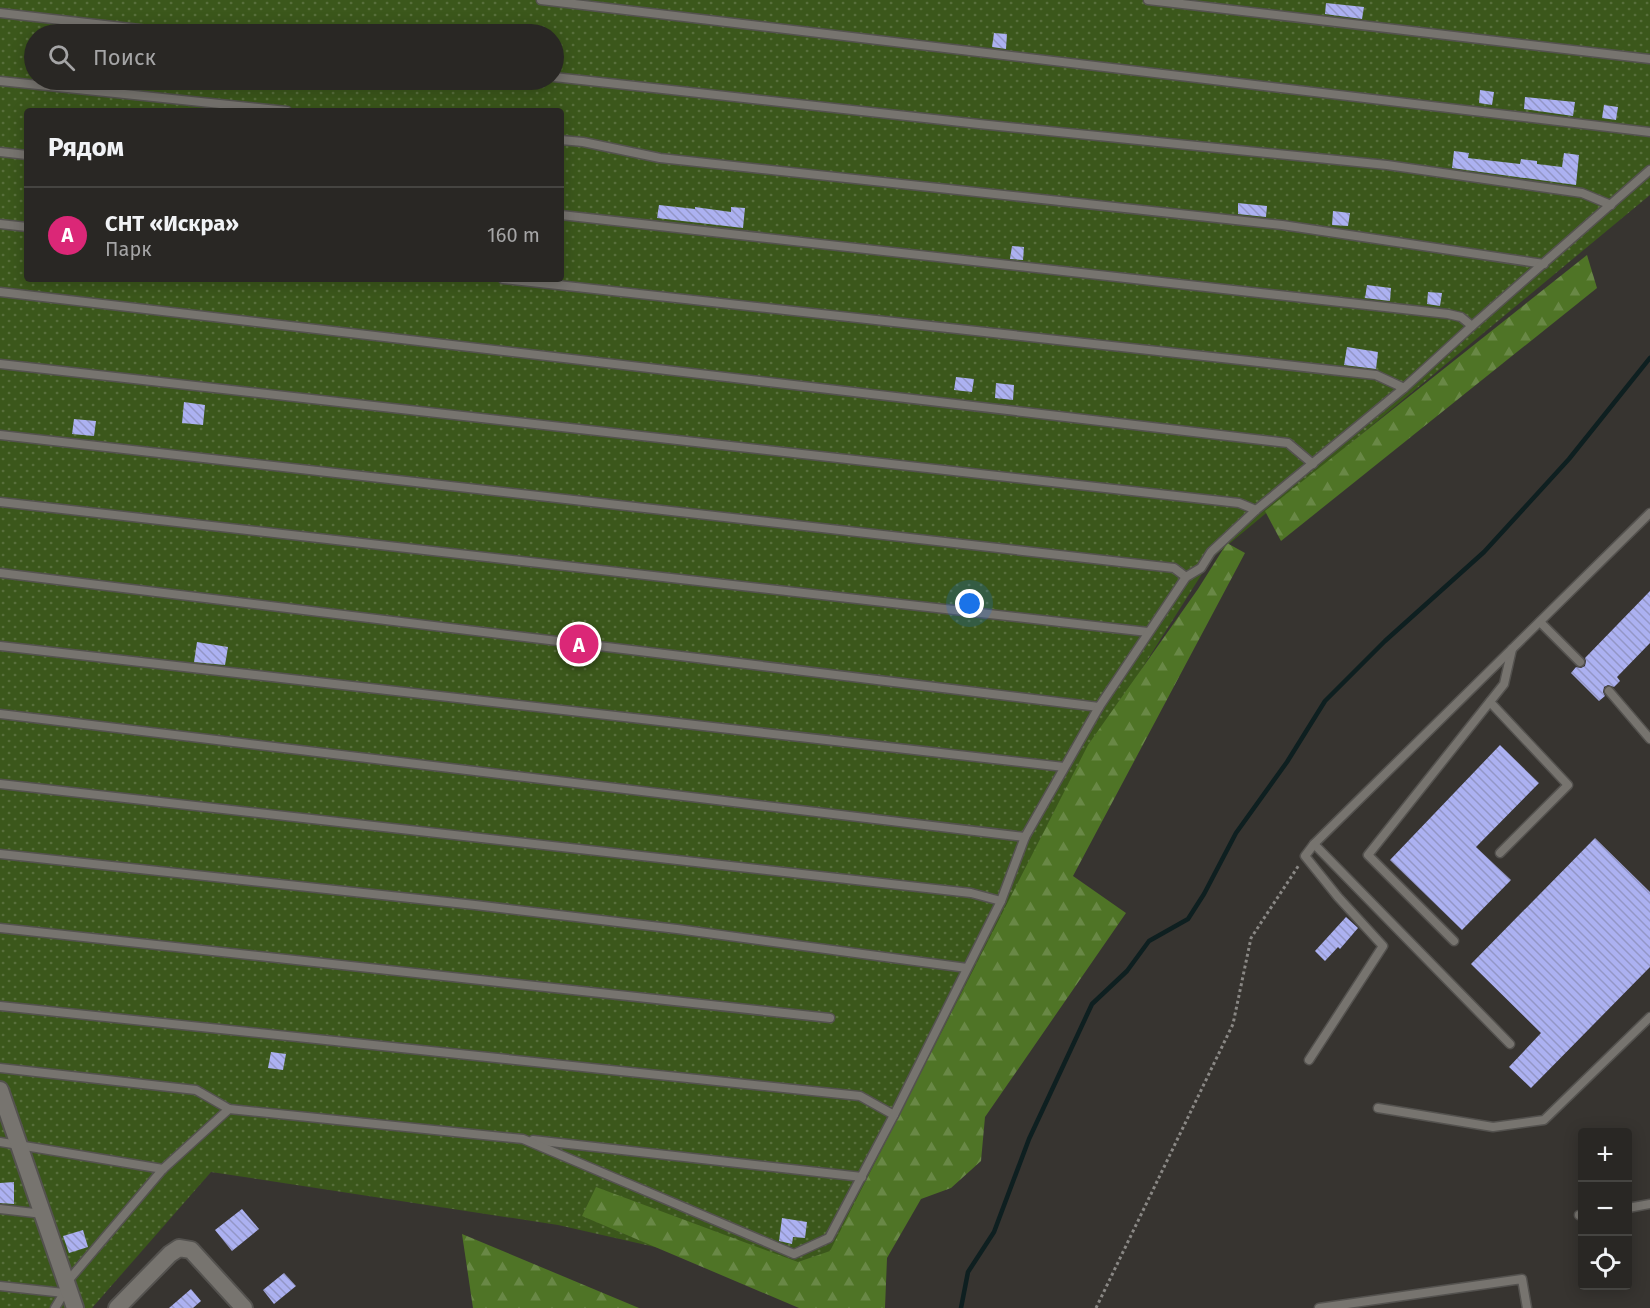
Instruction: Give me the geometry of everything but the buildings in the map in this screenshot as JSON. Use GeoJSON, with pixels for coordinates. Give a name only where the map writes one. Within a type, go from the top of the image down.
{"type":"FeatureCollection","features":[{"type":"Feature","properties":{"kind":"street"},"geometry":{"type":"LineString","coordinates":[[0,1090],[44,1214],[65,1287],[75,1308]]}},
{"type":"Feature","properties":{"kind":"street"},"geometry":{"type":"LineString","coordinates":[[117,1308],[178,1248],[190,1250],[244,1308]]}},
{"type":"Feature","properties":{"kind":"lane"},"geometry":{"type":"LineString","coordinates":[[541,0],[1650,132]]}},
{"type":"Feature","properties":{"kind":"lane"},"geometry":{"type":"LineString","coordinates":[[1148,0],[1650,59]]}},
{"type":"Feature","properties":{"kind":"lane"},"geometry":{"type":"LineString","coordinates":[[0,13],[96,24]]}},
{"type":"Feature","properties":{"kind":"lane"},"geometry":{"type":"LineString","coordinates":[[564,78],[979,124],[1387,165],[1582,193],[1611,205]]}},
{"type":"Feature","properties":{"kind":"lane"},"geometry":{"type":"LineString","coordinates":[[0,81],[24,84]]}},
{"type":"Feature","properties":{"kind":"lane"},"geometry":{"type":"LineString","coordinates":[[86,90],[257,108]]}},
{"type":"Feature","properties":{"kind":"lane"},"geometry":{"type":"LineString","coordinates":[[564,140],[660,158],[1282,225],[1544,264]]}},
{"type":"Feature","properties":{"kind":"lane"},"geometry":{"type":"LineString","coordinates":[[0,152],[24,155]]}},
{"type":"Feature","properties":{"kind":"lane"},"geometry":{"type":"LineString","coordinates":[[523,1139],[794,1254],[829,1238],[894,1115],[1001,901],[1025,837],[1100,707],[1186,577],[1201,568],[1211,552],[1256,510],[1404,388],[1650,170]]}},
{"type":"Feature","properties":{"kind":"lane"},"geometry":{"type":"LineString","coordinates":[[564,215],[1448,314],[1461,317],[1472,326]]}},
{"type":"Feature","properties":{"kind":"lane"},"geometry":{"type":"LineString","coordinates":[[0,224],[24,227]]}},
{"type":"Feature","properties":{"kind":"lane"},"geometry":{"type":"LineString","coordinates":[[529,282],[1376,375],[1404,388]]}},
{"type":"Feature","properties":{"kind":"lane"},"geometry":{"type":"LineString","coordinates":[[0,292],[1288,443],[1313,464]]}},
{"type":"Feature","properties":{"kind":"lane"},"geometry":{"type":"LineString","coordinates":[[0,364],[1239,503],[1256,510]]}},
{"type":"Feature","properties":{"kind":"lane"},"geometry":{"type":"LineString","coordinates":[[0,435],[1174,568],[1186,577]]}},
{"type":"Feature","properties":{"kind":"lane"},"geometry":{"type":"LineString","coordinates":[[0,502],[1148,632]]}},
{"type":"Feature","properties":{"kind":"lane"},"geometry":{"type":"LineString","coordinates":[[1309,1060],[1383,946],[1338,897],[1305,856],[1314,844],[1650,513]]}},
{"type":"Feature","properties":{"kind":"lane"},"geometry":{"type":"LineString","coordinates":[[0,573],[1100,707]]}},
{"type":"Feature","properties":{"kind":"lane"},"geometry":{"type":"LineString","coordinates":[[1540,622],[1580,663]]}},
{"type":"Feature","properties":{"kind":"lane"},"geometry":{"type":"LineString","coordinates":[[0,646],[1064,767]]}},
{"type":"Feature","properties":{"kind":"lane"},"geometry":{"type":"LineString","coordinates":[[1454,940],[1368,855],[1504,684],[1512,649]]}},
{"type":"Feature","properties":{"kind":"lane"},"geometry":{"type":"LineString","coordinates":[[1609,691],[1650,739]]}},
{"type":"Feature","properties":{"kind":"lane"},"geometry":{"type":"LineString","coordinates":[[1490,702],[1568,785],[1500,853]]}},
{"type":"Feature","properties":{"kind":"lane"},"geometry":{"type":"LineString","coordinates":[[0,714],[1025,837]]}},
{"type":"Feature","properties":{"kind":"lane"},"geometry":{"type":"LineString","coordinates":[[0,784],[971,893],[1001,901]]}},
{"type":"Feature","properties":{"kind":"lane"},"geometry":{"type":"LineString","coordinates":[[1314,844],[1510,1044]]}},
{"type":"Feature","properties":{"kind":"lane"},"geometry":{"type":"LineString","coordinates":[[0,854],[475,905],[967,968]]}},
{"type":"Feature","properties":{"kind":"lane"},"geometry":{"type":"LineString","coordinates":[[0,928],[830,1018]]}},
{"type":"Feature","properties":{"kind":"lane"},"geometry":{"type":"LineString","coordinates":[[0,1006],[860,1096],[894,1115]]}},
{"type":"Feature","properties":{"kind":"lane"},"geometry":{"type":"LineString","coordinates":[[1378,1108],[1493,1127],[1544,1120],[1650,1017]]}},
{"type":"Feature","properties":{"kind":"lane"},"geometry":{"type":"LineString","coordinates":[[0,1068],[196,1090],[229,1109],[862,1176]]}},
{"type":"Feature","properties":{"kind":"lane"},"geometry":{"type":"LineString","coordinates":[[55,1308],[65,1287],[163,1169],[229,1109]]}},
{"type":"Feature","properties":{"kind":"lane"},"geometry":{"type":"LineString","coordinates":[[0,1142],[163,1169]]}},
{"type":"Feature","properties":{"kind":"lane"},"geometry":{"type":"LineString","coordinates":[[1632,1207],[1650,1204]]}},
{"type":"Feature","properties":{"kind":"lane"},"geometry":{"type":"LineString","coordinates":[[0,1209],[44,1214]]}},
{"type":"Feature","properties":{"kind":"lane"},"geometry":{"type":"LineString","coordinates":[[1319,1308],[1522,1279],[1527,1308]]}},
{"type":"Feature","properties":{"kind":"lane"},"geometry":{"type":"LineString","coordinates":[[0,1286],[65,1287]]}},
{"type":"Feature","properties":{"kind":"path"},"geometry":{"type":"LineString","coordinates":[[1096,1308],[1233,1024],[1251,938],[1305,856]]}},
{"type":"Feature","properties":{"kind":"green space"},"geometry":{"type":"Polygon","coordinates":[[[0,0],[1650,0],[1650,195],[1212,558],[1103,730],[849,1291],[558,1225],[211,1172],[92,1308],[0,1308],[0,0]]]}},
{"type":"Feature","properties":{"kind":"green space"},"geometry":{"type":"Polygon","coordinates":[[[1587,255],[1597,288],[1281,541],[1265,511],[1587,255]]]}},
{"type":"Feature","properties":{"kind":"green space"},"geometry":{"type":"Polygon","coordinates":[[[1227,543],[1245,553],[1073,876],[1126,913],[985,1117],[981,1161],[951,1188],[921,1199],[887,1258],[885,1308],[799,1308],[582,1216],[596,1187],[798,1262],[830,1251],[1088,745],[1198,589],[1227,543]]]}},
{"type":"Feature","properties":{"kind":"green space"},"geometry":{"type":"Polygon","coordinates":[[[462,1234],[639,1308],[473,1308],[462,1234]]]}},
{"type":"Feature","properties":{"kind":"waterway"},"geometry":{"type":"LineString","coordinates":[[961,1308],[968,1272],[994,1232],[1029,1139],[1092,1004],[1127,971],[1149,941],[1188,919],[1236,833],[1287,762],[1325,701],[1385,641],[1484,552],[1569,459],[1650,358]]}},
{"type":"Feature","properties":{"kind":"place","name":"СНТ «Искра»"},"geometry":{"type":"Point","coordinates":[579,644]}}]}
